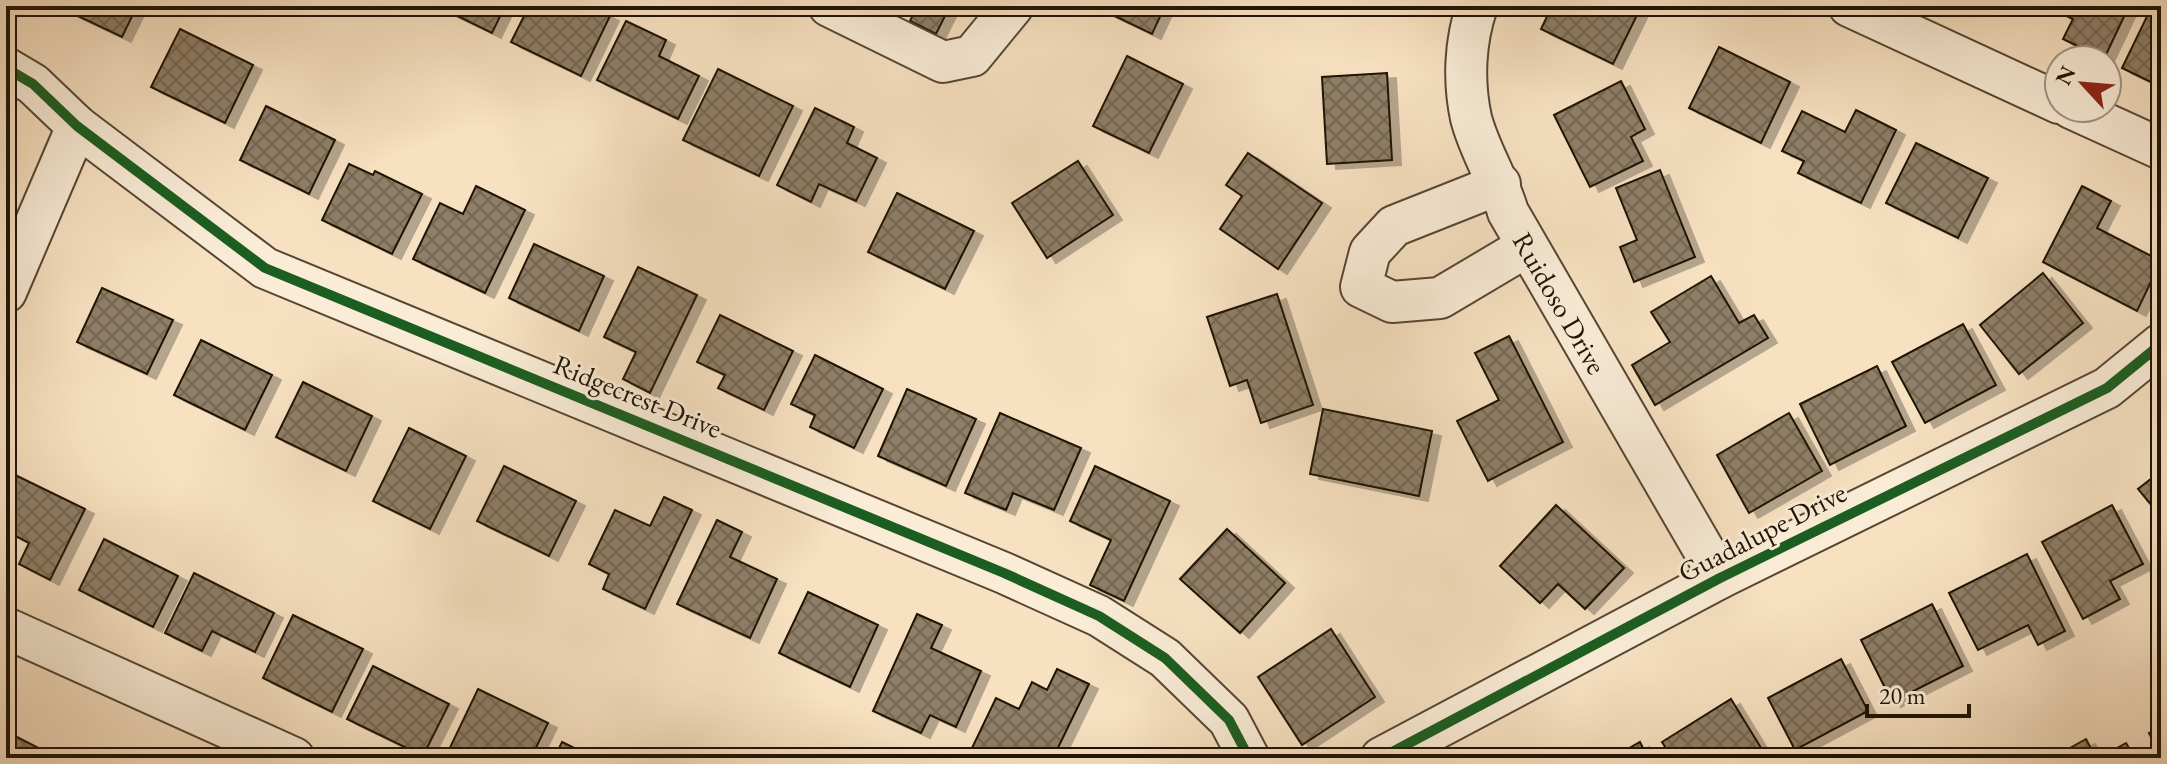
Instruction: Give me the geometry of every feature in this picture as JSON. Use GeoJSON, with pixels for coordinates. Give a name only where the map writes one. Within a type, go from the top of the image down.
{"type":"FeatureCollection","features":[{"type":"Feature","properties":{"kind":"street"},"geometry":{"type":"LineString","coordinates":[[829,6],[943,62],[972,56],[1013,6]]}},
{"type":"Feature","properties":{"kind":"street","name":"Ruidoso Drive"},"geometry":{"type":"LineString","coordinates":[[1477,6],[1470,27],[1466,73],[1472,120],[1500,184],[1508,212],[1720,578]]}},
{"type":"Feature","properties":{"kind":"street"},"geometry":{"type":"LineString","coordinates":[[1849,6],[2043,96]]}},
{"type":"Feature","properties":{"kind":"street","name":"Ridgecrest Drive"},"geometry":{"type":"LineString","coordinates":[[6,68],[33,84],[77,126],[265,268],[989,567],[1099,616],[1165,658],[1229,720],[1249,758]]}},
{"type":"Feature","properties":{"kind":"street"},"geometry":{"type":"LineString","coordinates":[[2106,124],[2161,149]]}},
{"type":"Feature","properties":{"kind":"street"},"geometry":{"type":"LineString","coordinates":[[6,292],[77,126]]}},
{"type":"Feature","properties":{"kind":"street"},"geometry":{"type":"LineString","coordinates":[[1500,184],[1394,226],[1370,252],[1361,287],[1392,302],[1440,298],[1526,247]]}},
{"type":"Feature","properties":{"kind":"street","name":"Guadalupe Drive"},"geometry":{"type":"LineString","coordinates":[[1381,758],[1720,578],[2107,388],[2161,344]]}},
{"type":"Feature","properties":{"kind":"street"},"geometry":{"type":"LineString","coordinates":[[6,628],[294,758]]}},
{"type":"Feature","properties":{"kind":"building"},"geometry":{"type":"Polygon","coordinates":[[[57,6],[137,6],[122,37],[57,6]]]}},
{"type":"Feature","properties":{"kind":"building"},"geometry":{"type":"Polygon","coordinates":[[[437,6],[505,6],[492,33],[437,6]]]}},
{"type":"Feature","properties":{"kind":"building"},"geometry":{"type":"Polygon","coordinates":[[[529,6],[589,6],[610,16],[581,76],[511,42],[529,6]]]}},
{"type":"Feature","properties":{"kind":"building"},"geometry":{"type":"Polygon","coordinates":[[[917,6],[950,6],[936,34],[910,21],[917,6]]]}},
{"type":"Feature","properties":{"kind":"building"},"geometry":{"type":"Polygon","coordinates":[[[1094,6],[1165,6],[1152,34],[1094,6]]]}},
{"type":"Feature","properties":{"kind":"building"},"geometry":{"type":"Polygon","coordinates":[[[1552,6],[1629,6],[1639,11],[1613,64],[1541,29],[1552,6]]]}},
{"type":"Feature","properties":{"kind":"building"},"geometry":{"type":"Polygon","coordinates":[[[2047,6],[2129,6],[2111,44],[2073,44],[2063,39],[2073,19],[2047,6]]]}},
{"type":"Feature","properties":{"kind":"building"},"geometry":{"type":"Polygon","coordinates":[[[2152,6],[2161,10],[2161,87],[2123,66],[2152,6]]]}},
{"type":"Feature","properties":{"kind":"building"},"geometry":{"type":"Polygon","coordinates":[[[626,21],[666,40],[659,56],[699,76],[678,119],[597,80],[626,21]]]}},
{"type":"Feature","properties":{"kind":"building"},"geometry":{"type":"Polygon","coordinates":[[[180,29],[253,65],[225,123],[151,87],[180,29]]]}},
{"type":"Feature","properties":{"kind":"building"},"geometry":{"type":"Polygon","coordinates":[[[1719,47],[1790,82],[1761,143],[1689,108],[1719,47]]]}},
{"type":"Feature","properties":{"kind":"building"},"geometry":{"type":"Polygon","coordinates":[[[1127,56],[1183,84],[1149,153],[1093,126],[1127,56]]]}},
{"type":"Feature","properties":{"kind":"building"},"geometry":{"type":"Polygon","coordinates":[[[718,69],[793,106],[759,176],[683,140],[718,69]]]}},
{"type":"Feature","properties":{"kind":"building"},"geometry":{"type":"Polygon","coordinates":[[[1387,73],[1392,160],[1327,164],[1322,77],[1387,73]]]}},
{"type":"Feature","properties":{"kind":"building"},"geometry":{"type":"Polygon","coordinates":[[[1621,81],[1645,129],[1631,137],[1643,161],[1590,187],[1554,115],[1621,81]]]}},
{"type":"Feature","properties":{"kind":"building"},"geometry":{"type":"Polygon","coordinates":[[[266,106],[335,140],[309,194],[240,160],[266,106]]]}},
{"type":"Feature","properties":{"kind":"building"},"geometry":{"type":"Polygon","coordinates":[[[815,108],[854,127],[847,143],[877,158],[856,201],[819,184],[811,202],[777,185],[815,108]]]}},
{"type":"Feature","properties":{"kind":"building"},"geometry":{"type":"Polygon","coordinates":[[[1856,110],[1896,130],[1861,203],[1798,173],[1804,161],[1782,151],[1802,111],[1845,132],[1856,110]]]}},
{"type":"Feature","properties":{"kind":"building"},"geometry":{"type":"Polygon","coordinates":[[[1916,143],[1988,178],[1958,238],[1886,203],[1916,143]]]}},
{"type":"Feature","properties":{"kind":"building"},"geometry":{"type":"Polygon","coordinates":[[[1248,153],[1322,203],[1278,269],[1220,229],[1242,196],[1226,185],[1248,153]]]}},
{"type":"Feature","properties":{"kind":"building"},"geometry":{"type":"Polygon","coordinates":[[[1078,161],[1113,215],[1047,258],[1012,203],[1078,161]]]}},
{"type":"Feature","properties":{"kind":"building"},"geometry":{"type":"Polygon","coordinates":[[[349,164],[373,175],[375,171],[422,194],[392,254],[322,220],[349,164]]]}},
{"type":"Feature","properties":{"kind":"building"},"geometry":{"type":"Polygon","coordinates":[[[1660,170],[1695,257],[1634,282],[1620,247],[1637,240],[1616,188],[1660,170]]]}},
{"type":"Feature","properties":{"kind":"building"},"geometry":{"type":"Polygon","coordinates":[[[476,186],[525,210],[485,293],[413,259],[440,203],[463,214],[476,186]]]}},
{"type":"Feature","properties":{"kind":"building"},"geometry":{"type":"Polygon","coordinates":[[[2082,186],[2111,201],[2097,228],[2161,261],[2137,311],[2043,262],[2082,186]]]}},
{"type":"Feature","properties":{"kind":"building"},"geometry":{"type":"Polygon","coordinates":[[[897,193],[974,231],[945,289],[868,252],[897,193]]]}},
{"type":"Feature","properties":{"kind":"building"},"geometry":{"type":"Polygon","coordinates":[[[534,244],[604,276],[579,331],[509,298],[534,244]]]}},
{"type":"Feature","properties":{"kind":"building"},"geometry":{"type":"Polygon","coordinates":[[[638,267],[697,295],[650,393],[623,379],[636,352],[604,337],[638,267]]]}},
{"type":"Feature","properties":{"kind":"building"},"geometry":{"type":"Polygon","coordinates":[[[2043,273],[2083,323],[2019,374],[1980,325],[2043,273]]]}},
{"type":"Feature","properties":{"kind":"building"},"geometry":{"type":"Polygon","coordinates":[[[1711,276],[1739,323],[1754,315],[1768,338],[1655,405],[1632,365],[1670,342],[1651,312],[1711,276]]]}},
{"type":"Feature","properties":{"kind":"building"},"geometry":{"type":"Polygon","coordinates":[[[102,288],[173,320],[147,374],[77,342],[102,288]]]}},
{"type":"Feature","properties":{"kind":"building"},"geometry":{"type":"Polygon","coordinates":[[[1277,294],[1313,405],[1261,423],[1247,380],[1230,386],[1207,317],[1277,294]]]}},
{"type":"Feature","properties":{"kind":"building"},"geometry":{"type":"Polygon","coordinates":[[[720,315],[793,351],[764,410],[718,388],[725,375],[697,362],[720,315]]]}},
{"type":"Feature","properties":{"kind":"building"},"geometry":{"type":"Polygon","coordinates":[[[1963,324],[1996,385],[1925,423],[1892,362],[1963,324]]]}},
{"type":"Feature","properties":{"kind":"building"},"geometry":{"type":"Polygon","coordinates":[[[1509,336],[1563,442],[1488,481],[1457,421],[1499,400],[1475,353],[1509,336]]]}},
{"type":"Feature","properties":{"kind":"building"},"geometry":{"type":"Polygon","coordinates":[[[201,340],[272,375],[245,430],[174,395],[201,340]]]}},
{"type":"Feature","properties":{"kind":"building"},"geometry":{"type":"Polygon","coordinates":[[[815,355],[883,389],[854,448],[810,427],[815,415],[791,404],[815,355]]]}},
{"type":"Feature","properties":{"kind":"building"},"geometry":{"type":"Polygon","coordinates":[[[1877,366],[1906,426],[1830,465],[1800,404],[1877,366]]]}},
{"type":"Feature","properties":{"kind":"building"},"geometry":{"type":"Polygon","coordinates":[[[303,382],[372,416],[346,471],[276,437],[303,382]]]}},
{"type":"Feature","properties":{"kind":"building"},"geometry":{"type":"Polygon","coordinates":[[[907,389],[976,419],[946,486],[878,456],[907,389]]]}},
{"type":"Feature","properties":{"kind":"building"},"geometry":{"type":"Polygon","coordinates":[[[1323,409],[1432,431],[1419,496],[1310,474],[1323,409]]]}},
{"type":"Feature","properties":{"kind":"building"},"geometry":{"type":"Polygon","coordinates":[[[1000,413],[1081,448],[1054,510],[1013,493],[1006,510],[965,493],[1000,413]]]}},
{"type":"Feature","properties":{"kind":"building"},"geometry":{"type":"Polygon","coordinates":[[[1789,413],[1822,471],[1749,513],[1717,455],[1789,413]]]}},
{"type":"Feature","properties":{"kind":"building"},"geometry":{"type":"Polygon","coordinates":[[[409,428],[466,456],[430,529],[373,501],[409,428]]]}},
{"type":"Feature","properties":{"kind":"building"},"geometry":{"type":"Polygon","coordinates":[[[504,466],[576,501],[549,556],[477,521],[504,466]]]}},
{"type":"Feature","properties":{"kind":"building"},"geometry":{"type":"Polygon","coordinates":[[[1095,466],[1170,501],[1124,601],[1090,585],[1111,540],[1070,521],[1095,466]]]}},
{"type":"Feature","properties":{"kind":"building"},"geometry":{"type":"Polygon","coordinates":[[[2161,471],[2161,517],[2138,489],[2161,471]]]}},
{"type":"Feature","properties":{"kind":"building"},"geometry":{"type":"Polygon","coordinates":[[[9,472],[85,509],[50,580],[19,564],[29,543],[6,531],[9,472]]]}},
{"type":"Feature","properties":{"kind":"building"},"geometry":{"type":"Polygon","coordinates":[[[664,497],[692,510],[645,609],[603,589],[609,574],[589,564],[615,510],[650,526],[664,497]]]}},
{"type":"Feature","properties":{"kind":"building"},"geometry":{"type":"Polygon","coordinates":[[[1556,505],[1624,568],[1585,609],[1558,584],[1540,603],[1500,566],[1556,505]]]}},
{"type":"Feature","properties":{"kind":"building"},"geometry":{"type":"Polygon","coordinates":[[[2112,505],[2143,564],[2110,581],[2120,599],[2083,619],[2042,542],[2112,505]]]}},
{"type":"Feature","properties":{"kind":"building"},"geometry":{"type":"Polygon","coordinates":[[[717,520],[742,532],[730,557],[777,579],[750,638],[677,604],[717,520]]]}},
{"type":"Feature","properties":{"kind":"building"},"geometry":{"type":"Polygon","coordinates":[[[1227,529],[1285,583],[1240,633],[1180,579],[1227,529]]]}},
{"type":"Feature","properties":{"kind":"building"},"geometry":{"type":"Polygon","coordinates":[[[104,539],[178,576],[153,627],[79,590],[104,539]]]}},
{"type":"Feature","properties":{"kind":"building"},"geometry":{"type":"Polygon","coordinates":[[[2027,554],[2065,631],[2038,645],[2028,625],[1978,650],[1949,593],[2027,554]]]}},
{"type":"Feature","properties":{"kind":"building"},"geometry":{"type":"Polygon","coordinates":[[[194,573],[274,613],[255,652],[212,631],[202,651],[165,633],[194,573]]]}},
{"type":"Feature","properties":{"kind":"building"},"geometry":{"type":"Polygon","coordinates":[[[808,592],[878,625],[850,687],[779,653],[808,592]]]}},
{"type":"Feature","properties":{"kind":"building"},"geometry":{"type":"Polygon","coordinates":[[[1932,604],[1963,666],[1892,702],[1861,640],[1932,604]]]}},
{"type":"Feature","properties":{"kind":"building"},"geometry":{"type":"Polygon","coordinates":[[[917,614],[942,625],[931,648],[981,671],[956,727],[930,715],[921,733],[873,711],[917,614]]]}},
{"type":"Feature","properties":{"kind":"building"},"geometry":{"type":"Polygon","coordinates":[[[293,615],[363,649],[332,712],[263,678],[293,615]]]}},
{"type":"Feature","properties":{"kind":"building"},"geometry":{"type":"Polygon","coordinates":[[[1331,629],[1375,697],[1302,745],[1258,677],[1331,629]]]}},
{"type":"Feature","properties":{"kind":"building"},"geometry":{"type":"Polygon","coordinates":[[[1841,659],[1868,711],[1795,750],[1768,698],[1841,659]]]}},
{"type":"Feature","properties":{"kind":"building"},"geometry":{"type":"Polygon","coordinates":[[[373,666],[449,704],[423,756],[347,719],[373,666]]]}},
{"type":"Feature","properties":{"kind":"building"},"geometry":{"type":"Polygon","coordinates":[[[1057,669],[1089,684],[1053,758],[993,758],[972,748],[996,698],[1019,709],[1032,682],[1047,690],[1057,669]]]}},
{"type":"Feature","properties":{"kind":"building"},"geometry":{"type":"Polygon","coordinates":[[[478,689],[548,723],[531,758],[445,758],[478,689]]]}},
{"type":"Feature","properties":{"kind":"building"},"geometry":{"type":"Polygon","coordinates":[[[1731,699],[1766,756],[1672,758],[1662,742],[1731,699]]]}},
{"type":"Feature","properties":{"kind":"building"},"geometry":{"type":"Polygon","coordinates":[[[2161,727],[2161,758],[2149,733],[2161,727]]]}},
{"type":"Feature","properties":{"kind":"building"},"geometry":{"type":"Polygon","coordinates":[[[11,734],[58,758],[6,758],[6,743],[11,734]]]}},
{"type":"Feature","properties":{"kind":"building"},"geometry":{"type":"Polygon","coordinates":[[[2086,739],[2096,758],[2052,758],[2086,739]]]}},
{"type":"Feature","properties":{"kind":"building"},"geometry":{"type":"Polygon","coordinates":[[[562,742],[595,758],[554,758],[562,742]]]}},
{"type":"Feature","properties":{"kind":"building"},"geometry":{"type":"Polygon","coordinates":[[[1640,742],[1648,758],[1612,758],[1640,742]]]}},
{"type":"Feature","properties":{"kind":"building"},"geometry":{"type":"Polygon","coordinates":[[[2126,743],[2135,758],[2099,758],[2126,743]]]}},
{"type":"Feature","properties":{"kind":"cycle path"},"geometry":{"type":"LineString","coordinates":[[6,68],[33,84],[77,126],[265,268],[1004,573],[1099,616],[1165,658],[1229,720],[1249,758]]}},
{"type":"Feature","properties":{"kind":"cycle path"},"geometry":{"type":"LineString","coordinates":[[1381,758],[1720,578],[2107,388],[2161,344]]}}]}
